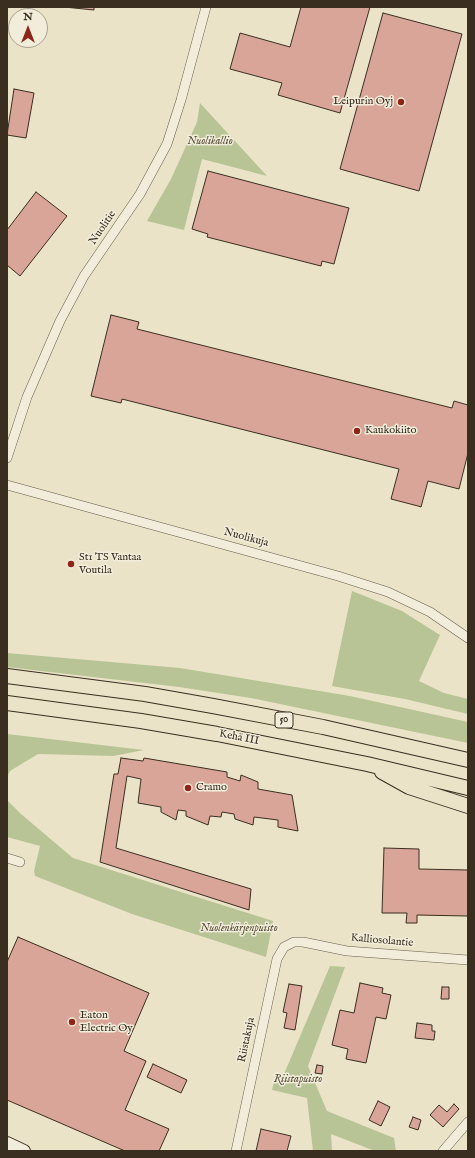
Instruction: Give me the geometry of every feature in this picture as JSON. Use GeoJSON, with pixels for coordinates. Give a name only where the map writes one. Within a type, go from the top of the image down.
{"type":"FeatureCollection","features":[{"type":"Feature","properties":{"kind":"highway","name":"50"},"geometry":{"type":"LineString","coordinates":[[7,676],[145,694],[213,706],[422,749],[468,760]]}},
{"type":"Feature","properties":{"kind":"highway","name":"Kehä III"},"geometry":{"type":"LineString","coordinates":[[7,703],[111,717],[209,733],[367,764],[468,788]]}},
{"type":"Feature","properties":{"kind":"highway"},"geometry":{"type":"LineString","coordinates":[[422,749],[468,753]]}},
{"type":"Feature","properties":{"kind":"highway"},"geometry":{"type":"LineString","coordinates":[[367,764],[409,787],[468,806]]}},
{"type":"Feature","properties":{"kind":"main road"},"geometry":{"type":"LineString","coordinates":[[7,1143],[24,1151]]}},
{"type":"Feature","properties":{"kind":"street","name":"Nuolitie"},"geometry":{"type":"LineString","coordinates":[[7,458],[27,397],[60,321],[84,276],[140,194],[167,144],[181,100],[206,7]]}},
{"type":"Feature","properties":{"kind":"street","name":"Nuolikuja"},"geometry":{"type":"LineString","coordinates":[[7,485],[338,576],[388,592],[430,612],[468,638]]}},
{"type":"Feature","properties":{"kind":"street"},"geometry":{"type":"LineString","coordinates":[[7,858],[20,862]]}},
{"type":"Feature","properties":{"kind":"street","name":"Kalliosolantie"},"geometry":{"type":"LineString","coordinates":[[294,942],[347,951],[468,960]]}},
{"type":"Feature","properties":{"kind":"street","name":"Riistakuja"},"geometry":{"type":"LineString","coordinates":[[236,1151],[277,959],[284,948],[294,942]]}},
{"type":"Feature","properties":{"kind":"street"},"geometry":{"type":"LineString","coordinates":[[443,1151],[468,1122]]}},
{"type":"Feature","properties":{"kind":"green space","name":"Nuolikallio"},"geometry":{"type":"Polygon","coordinates":[[[200,103],[267,176],[202,159],[184,230],[147,221],[171,179],[197,122],[200,103]]]}},
{"type":"Feature","properties":{"kind":"green space"},"geometry":{"type":"Polygon","coordinates":[[[352,591],[402,611],[440,635],[419,681],[444,693],[468,699],[468,714],[405,699],[332,686],[352,591]]]}},
{"type":"Feature","properties":{"kind":"green space"},"geometry":{"type":"Polygon","coordinates":[[[7,653],[180,668],[350,696],[468,722],[468,743],[251,698],[179,687],[7,667],[7,653]]]}},
{"type":"Feature","properties":{"kind":"green space"},"geometry":{"type":"Polygon","coordinates":[[[7,734],[144,750],[113,756],[38,754],[10,771],[7,777],[7,734]]]}},
{"type":"Feature","properties":{"kind":"green space","name":"Nuolenkärjenpuisto"},"geometry":{"type":"Polygon","coordinates":[[[7,800],[21,814],[73,858],[273,921],[266,957],[132,914],[35,876],[34,871],[40,846],[7,837],[7,800]]]}},
{"type":"Feature","properties":{"kind":"green space","name":"Riistapuisto"},"geometry":{"type":"Polygon","coordinates":[[[330,966],[345,967],[308,1066],[327,1111],[394,1138],[396,1151],[375,1151],[331,1134],[332,1151],[313,1151],[307,1098],[272,1090],[276,1073],[284,1074],[330,966]]]}},
{"type":"Feature","properties":{"kind":"building"},"geometry":{"type":"Polygon","coordinates":[[[64,7],[94,7],[94,10],[64,7]]]}},
{"type":"Feature","properties":{"kind":"building"},"geometry":{"type":"Polygon","coordinates":[[[301,7],[370,7],[340,113],[278,95],[282,83],[230,69],[240,33],[290,47],[301,7]]]}},
{"type":"Feature","properties":{"kind":"building","name":"Leipurin Oyj"},"geometry":{"type":"Polygon","coordinates":[[[383,13],[462,34],[419,191],[340,169],[383,13]]]}},
{"type":"Feature","properties":{"kind":"building"},"geometry":{"type":"Polygon","coordinates":[[[14,89],[34,93],[26,138],[7,135],[14,89]]]}},
{"type":"Feature","properties":{"kind":"building"},"geometry":{"type":"Polygon","coordinates":[[[208,171],[349,208],[334,264],[322,261],[321,266],[207,237],[208,234],[192,229],[208,171]]]}},
{"type":"Feature","properties":{"kind":"building"},"geometry":{"type":"Polygon","coordinates":[[[36,192],[67,216],[20,276],[7,265],[7,230],[36,192]]]}},
{"type":"Feature","properties":{"kind":"building","name":"Kaukokiito"},"geometry":{"type":"Polygon","coordinates":[[[111,315],[139,322],[137,329],[452,408],[454,401],[468,405],[468,453],[459,489],[428,481],[421,507],[391,499],[399,469],[122,399],[121,403],[91,396],[111,315]]]}},
{"type":"Feature","properties":{"kind":"building"},"geometry":{"type":"Polygon","coordinates":[[[121,758],[143,761],[144,758],[227,772],[227,777],[240,781],[241,775],[258,782],[258,789],[292,795],[298,831],[278,827],[278,820],[254,817],[253,825],[235,819],[234,814],[222,812],[221,817],[210,816],[208,825],[186,816],[186,811],[178,810],[176,820],[161,812],[161,807],[138,803],[141,779],[127,776],[116,848],[251,889],[249,910],[100,862],[114,774],[118,774],[121,758]]]}},
{"type":"Feature","properties":{"kind":"building"},"geometry":{"type":"Polygon","coordinates":[[[384,848],[419,849],[419,869],[468,870],[468,916],[417,915],[417,923],[406,923],[407,913],[382,913],[384,848]]]}},
{"type":"Feature","properties":{"kind":"building","name":"Eaton Electric Oy"},"geometry":{"type":"Polygon","coordinates":[[[18,937],[149,993],[124,1051],[146,1061],[125,1110],[169,1129],[159,1151],[125,1151],[7,1100],[7,962],[18,937]]]}},
{"type":"Feature","properties":{"kind":"building"},"geometry":{"type":"Polygon","coordinates":[[[360,983],[383,988],[382,993],[391,995],[386,1019],[376,1017],[366,1063],[346,1059],[348,1049],[332,1045],[340,1010],[354,1013],[360,983]]]}},
{"type":"Feature","properties":{"kind":"building"},"geometry":{"type":"Polygon","coordinates":[[[289,984],[302,986],[295,1030],[284,1028],[287,1013],[283,1012],[289,984]]]}},
{"type":"Feature","properties":{"kind":"building"},"geometry":{"type":"Polygon","coordinates":[[[442,987],[449,987],[449,999],[441,999],[442,987]]]}},
{"type":"Feature","properties":{"kind":"building"},"geometry":{"type":"Polygon","coordinates":[[[417,1023],[432,1025],[432,1031],[435,1031],[434,1040],[415,1038],[417,1023]]]}},
{"type":"Feature","properties":{"kind":"building"},"geometry":{"type":"Polygon","coordinates":[[[153,1064],[187,1080],[181,1093],[147,1077],[153,1064]]]}},
{"type":"Feature","properties":{"kind":"building"},"geometry":{"type":"Polygon","coordinates":[[[317,1065],[323,1066],[322,1074],[315,1073],[317,1065]]]}},
{"type":"Feature","properties":{"kind":"building"},"geometry":{"type":"Polygon","coordinates":[[[378,1101],[390,1107],[381,1126],[369,1120],[378,1101]]]}},
{"type":"Feature","properties":{"kind":"building"},"geometry":{"type":"Polygon","coordinates":[[[454,1104],[459,1109],[443,1127],[430,1115],[439,1105],[447,1112],[454,1104]]]}},
{"type":"Feature","properties":{"kind":"building"},"geometry":{"type":"Polygon","coordinates":[[[413,1117],[421,1120],[418,1130],[409,1127],[413,1117]]]}},
{"type":"Feature","properties":{"kind":"building"},"geometry":{"type":"Polygon","coordinates":[[[261,1129],[291,1136],[287,1151],[256,1151],[261,1129]]]}},
{"type":"Feature","properties":{"kind":"place","name":"Leipurin Oyj"},"geometry":{"type":"Point","coordinates":[401,102]}},
{"type":"Feature","properties":{"kind":"place","name":"Kaukokiito"},"geometry":{"type":"Point","coordinates":[357,431]}},
{"type":"Feature","properties":{"kind":"place","name":"St1 TS Vantaa Voutila"},"geometry":{"type":"Point","coordinates":[71,564]}},
{"type":"Feature","properties":{"kind":"place","name":"Cramo"},"geometry":{"type":"Point","coordinates":[188,788]}},
{"type":"Feature","properties":{"kind":"place","name":"Eaton Electric Oy"},"geometry":{"type":"Point","coordinates":[72,1022]}}]}
